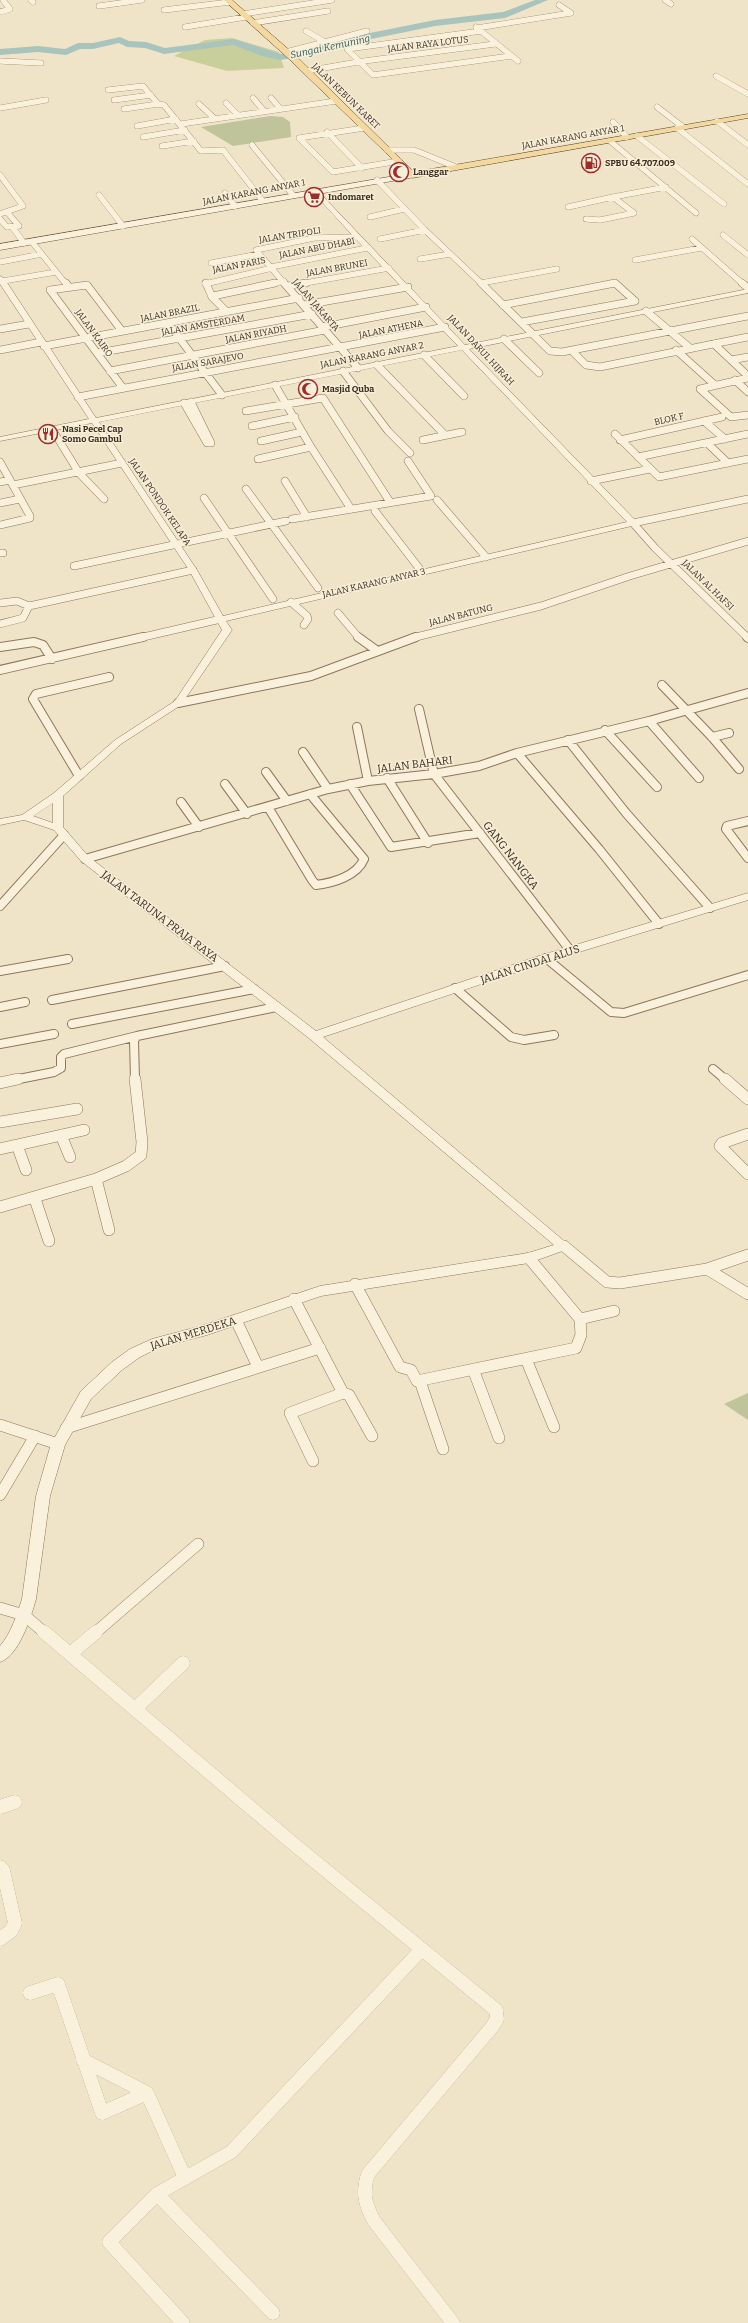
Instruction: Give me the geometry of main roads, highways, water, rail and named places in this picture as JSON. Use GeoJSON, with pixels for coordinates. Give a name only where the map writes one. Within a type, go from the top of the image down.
{"type":"FeatureCollection","features":[{"type":"Feature","properties":{"kind":"main road","name":"JALAN KEBUN KARET"},"geometry":{"type":"LineString","coordinates":[[229,1],[289,54],[412,175]]}},
{"type":"Feature","properties":{"kind":"main road","name":"JALAN KARANG ANYAR 1"},"geometry":{"type":"LineString","coordinates":[[0,247],[748,116]]}},
{"type":"Feature","properties":{"kind":"waterway","name":"Sungai Kemuning"},"geometry":{"type":"LineString","coordinates":[[0,52],[16,52],[38,49],[66,52],[78,46],[93,46],[120,40],[127,44],[146,45],[164,51],[234,42],[265,54],[280,57],[297,55],[340,42],[435,23],[505,15],[543,0]]}},
{"type":"Feature","properties":{"kind":"place","name":"SPBU 64.707.009"},"geometry":{"type":"Point","coordinates":[591,163]}},
{"type":"Feature","properties":{"kind":"place","name":"Langgar"},"geometry":{"type":"Point","coordinates":[399,172]}},
{"type":"Feature","properties":{"kind":"place","name":"Indomaret"},"geometry":{"type":"Point","coordinates":[314,197]}},
{"type":"Feature","properties":{"kind":"place","name":"Masjid Quba"},"geometry":{"type":"Point","coordinates":[308,389]}},
{"type":"Feature","properties":{"kind":"place","name":"Nasi Pecel Cap Somo Gambul"},"geometry":{"type":"Point","coordinates":[48,434]}}]}
